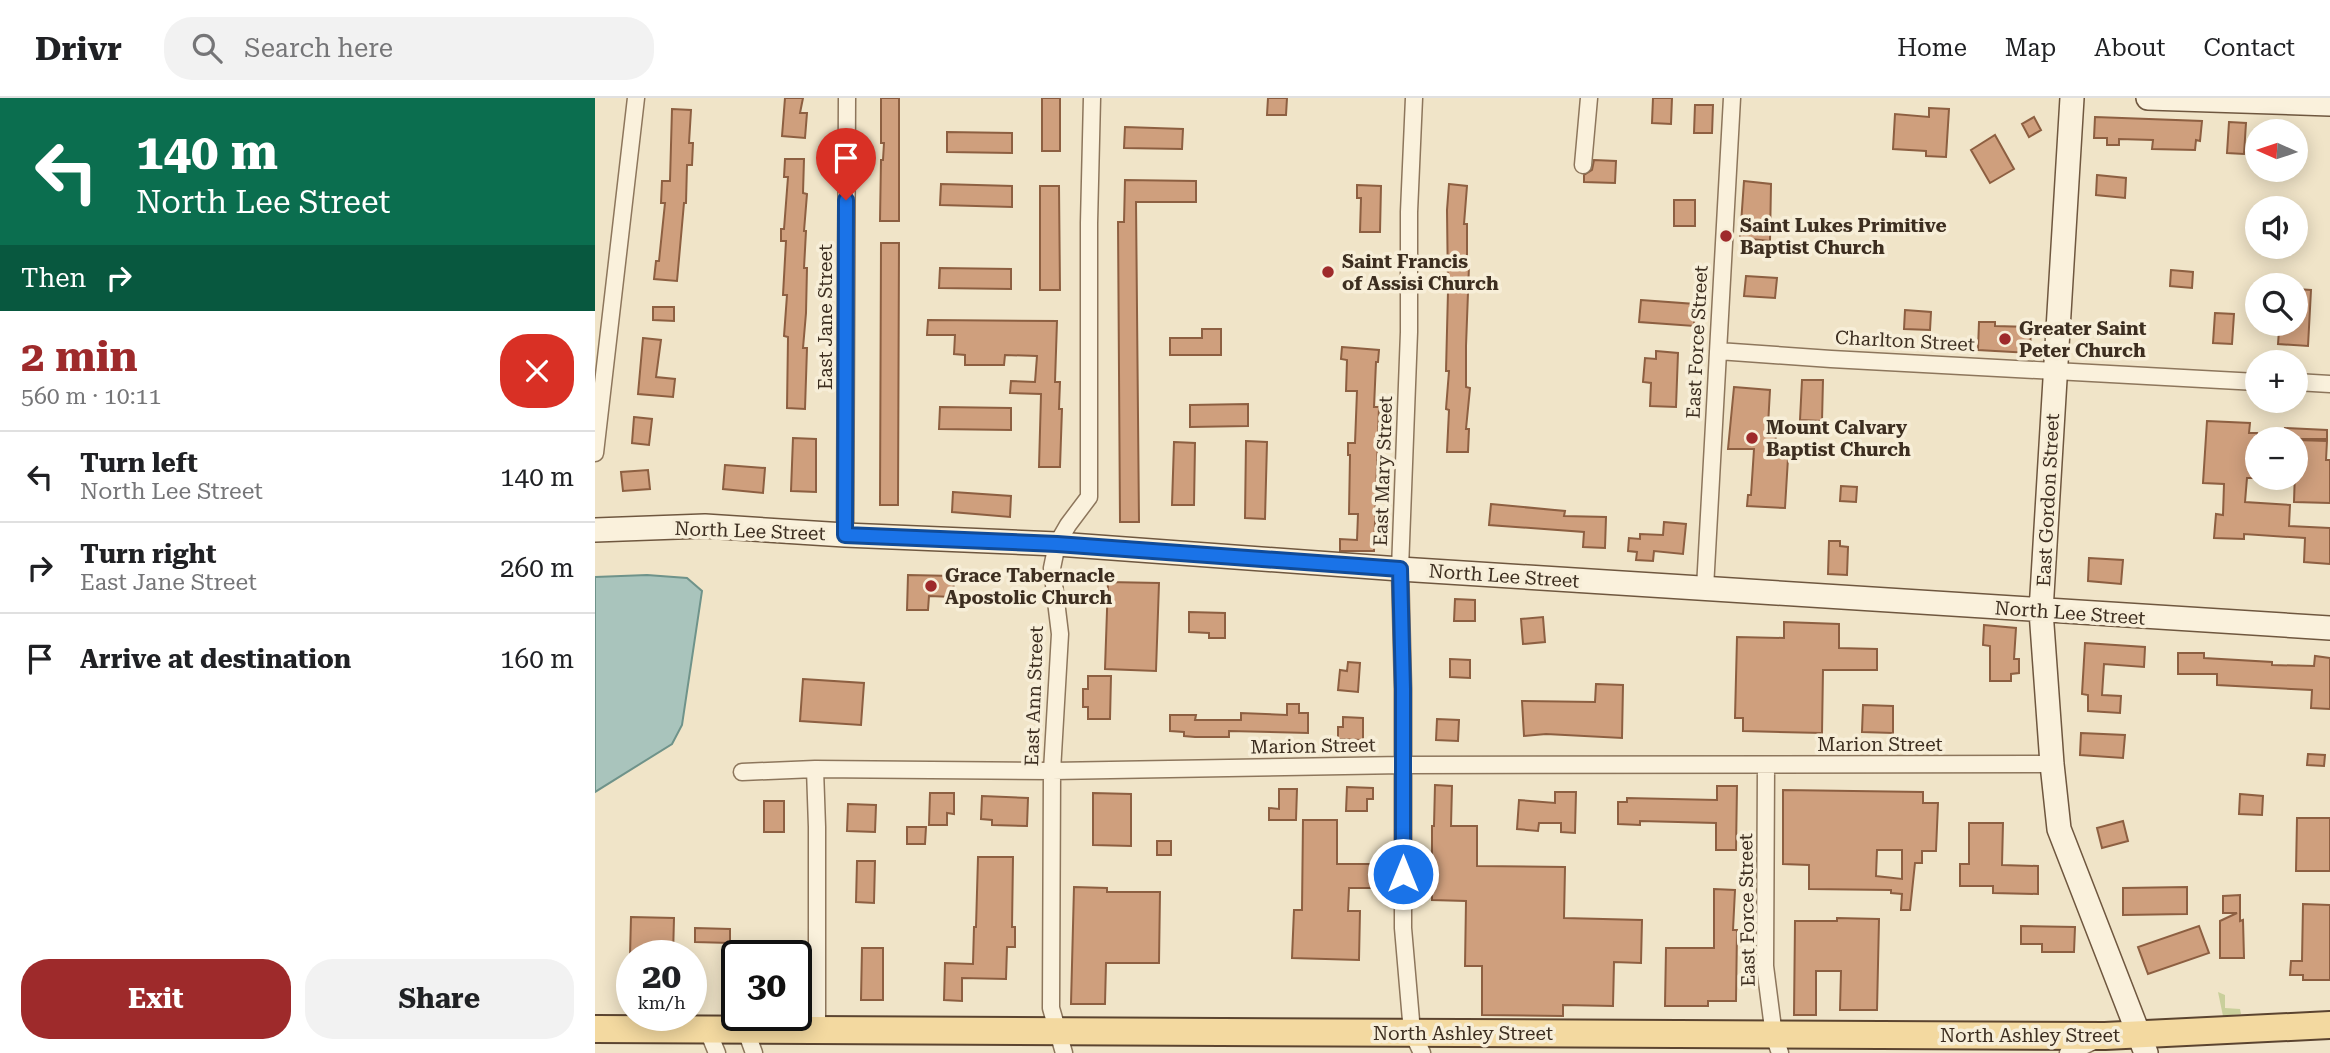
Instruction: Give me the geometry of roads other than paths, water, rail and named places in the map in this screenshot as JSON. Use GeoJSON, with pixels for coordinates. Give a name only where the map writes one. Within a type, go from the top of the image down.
{"type":"FeatureCollection","features":[{"type":"Feature","properties":{"kind":"main road","name":"North Ashley Street"},"geometry":{"type":"LineString","coordinates":[[595,1029],[712,1042],[750,1042],[817,1031],[1060,1042],[1417,1042],[1717,1033],[1777,1044],[2105,1036],[2142,1044],[2330,1025]]}},
{"type":"Feature","properties":{"kind":"street"},"geometry":{"type":"LineString","coordinates":[[595,453],[636,98]]}},
{"type":"Feature","properties":{"kind":"street","name":"East Jane Street"},"geometry":{"type":"LineString","coordinates":[[845,535],[847,98]]}},
{"type":"Feature","properties":{"kind":"street","name":"East Ann Street"},"geometry":{"type":"LineString","coordinates":[[1060,1042],[1051,1008],[1052,771],[1060,634],[1052,568],[1057,544],[1089,497],[1092,98]]}},
{"type":"Feature","properties":{"kind":"street","name":"East Mary Street"},"geometry":{"type":"LineString","coordinates":[[1414,98],[1400,569],[1403,928],[1417,1042]]}},
{"type":"Feature","properties":{"kind":"street"},"geometry":{"type":"LineString","coordinates":[[1583,165],[1588,98]]}},
{"type":"Feature","properties":{"kind":"street","name":"East Force Street"},"geometry":{"type":"LineString","coordinates":[[1705,589],[1731,98]]}},
{"type":"Feature","properties":{"kind":"street","name":"East Gordon Street"},"geometry":{"type":"LineString","coordinates":[[2072,98],[2041,611],[2052,764],[2059,829],[2142,1044]]}},
{"type":"Feature","properties":{"kind":"street"},"geometry":{"type":"LineString","coordinates":[[2148,98],[2330,104]]}},
{"type":"Feature","properties":{"kind":"street","name":"Charlton Street"},"geometry":{"type":"LineString","coordinates":[[1718,351],[2245,381]]}},
{"type":"Feature","properties":{"kind":"street"},"geometry":{"type":"LineString","coordinates":[[2308,383],[2330,384]]}},
{"type":"Feature","properties":{"kind":"street","name":"North Lee Street"},"geometry":{"type":"LineString","coordinates":[[595,530],[698,526],[1057,544],[1400,569],[2330,628]]}},
{"type":"Feature","properties":{"kind":"street","name":"Marion Street"},"geometry":{"type":"LineString","coordinates":[[742,772],[815,769],[1052,771],[1403,765],[2052,764]]}},
{"type":"Feature","properties":{"kind":"street","name":"East Force Street"},"geometry":{"type":"LineString","coordinates":[[1766,765],[1765,966],[1777,1044]]}},
{"type":"Feature","properties":{"kind":"street"},"geometry":{"type":"LineString","coordinates":[[815,769],[817,1031]]}},
{"type":"Feature","properties":{"kind":"street"},"geometry":{"type":"LineString","coordinates":[[2068,1053],[2105,1036]]}},
{"type":"Feature","properties":{"kind":"water"},"geometry":{"type":"Polygon","coordinates":[[[647,575],[687,578],[702,591],[682,725],[672,744],[595,792],[595,577],[647,575]]]}},
{"type":"Feature","properties":{"kind":"place","name":"Saint Lukes Primitive Baptist Church"},"geometry":{"type":"Point","coordinates":[1726,236]}},
{"type":"Feature","properties":{"kind":"place","name":"Saint Francis of Assisi Church"},"geometry":{"type":"Point","coordinates":[1328,272]}},
{"type":"Feature","properties":{"kind":"place","name":"Greater Saint Peter Church"},"geometry":{"type":"Point","coordinates":[2005,339]}},
{"type":"Feature","properties":{"kind":"place","name":"Mount Calvary Baptist Church"},"geometry":{"type":"Point","coordinates":[1752,438]}},
{"type":"Feature","properties":{"kind":"place","name":"Grace Tabernacle Apostolic Church"},"geometry":{"type":"Point","coordinates":[931,586]}}]}
